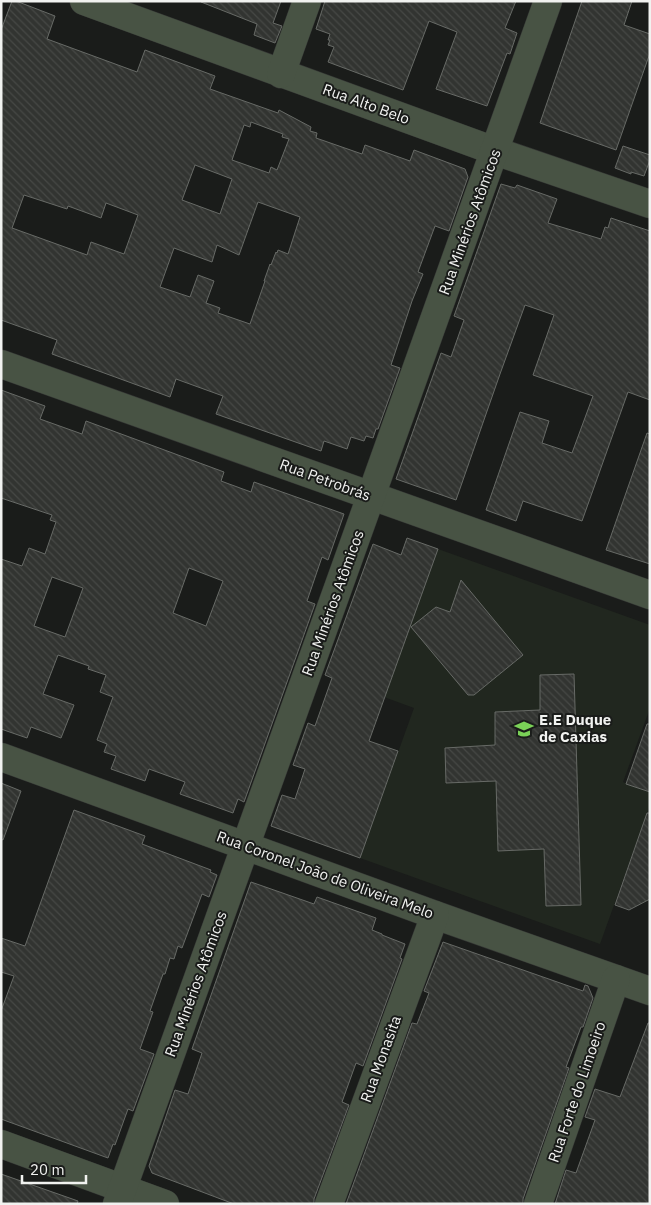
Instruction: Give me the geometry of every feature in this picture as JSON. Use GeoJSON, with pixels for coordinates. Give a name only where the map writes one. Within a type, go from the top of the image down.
{"type":"FeatureCollection","features":[{"type":"Feature","properties":{"kind":"street","name":"Rua Alto Belo"},"geometry":{"type":"LineString","coordinates":[[84,1],[495,151],[650,204]]}},
{"type":"Feature","properties":{"kind":"street"},"geometry":{"type":"LineString","coordinates":[[281,74],[307,1]]}},
{"type":"Feature","properties":{"kind":"street","name":"Rua Minérios Atômicos"},"geometry":{"type":"LineString","coordinates":[[120,1196],[548,1]]}},
{"type":"Feature","properties":{"kind":"street","name":"Rua Petrobrás"},"geometry":{"type":"LineString","coordinates":[[1,364],[650,594]]}},
{"type":"Feature","properties":{"kind":"street","name":"Rua Coronel João de Oliveira Melo"},"geometry":{"type":"LineString","coordinates":[[1,756],[435,915],[650,991]]}},
{"type":"Feature","properties":{"kind":"street","name":"Rua Monasita"},"geometry":{"type":"LineString","coordinates":[[328,1204],[435,915]]}},
{"type":"Feature","properties":{"kind":"street","name":"Rua Forte do Limoeiro"},"geometry":{"type":"LineString","coordinates":[[538,1204],[616,980]]}},
{"type":"Feature","properties":{"kind":"street"},"geometry":{"type":"LineString","coordinates":[[1,1144],[120,1196],[165,1204]]}},
{"type":"Feature","properties":{"kind":"shaded area","name":"E.E Duque de Caxias"},"geometry":{"type":"Polygon","coordinates":[[[438,549],[650,625],[650,708],[623,782],[650,792],[650,805],[600,944],[360,858],[414,708],[384,697],[438,549]]]}},
{"type":"Feature","properties":{"kind":"building"},"geometry":{"type":"Polygon","coordinates":[[[12,1],[16,1],[55,16],[47,39],[137,72],[145,50],[215,76],[210,89],[278,113],[279,110],[311,127],[310,131],[317,133],[316,138],[362,154],[365,145],[410,161],[414,150],[465,169],[468,177],[449,231],[435,226],[418,272],[423,274],[391,365],[400,368],[373,438],[366,436],[364,441],[351,437],[347,449],[324,441],[321,451],[216,414],[223,396],[176,379],[170,397],[52,354],[57,340],[1,320],[1,30],[12,1]],[[251,122],[250,127],[244,125],[232,160],[269,173],[271,167],[277,170],[289,139],[282,137],[283,134],[251,122]],[[195,165],[182,200],[220,214],[232,179],[195,165]],[[24,195],[12,228],[87,255],[91,242],[124,254],[138,215],[106,203],[101,218],[68,206],[67,209],[24,195]],[[258,202],[239,255],[217,245],[212,262],[174,248],[160,287],[190,297],[198,275],[214,281],[206,303],[220,308],[218,313],[250,324],[270,264],[278,250],[288,254],[300,217],[258,202]]]}},
{"type":"Feature","properties":{"kind":"building"},"geometry":{"type":"Polygon","coordinates":[[[201,1],[281,1],[273,23],[282,26],[275,43],[254,35],[257,24],[201,1]]]}},
{"type":"Feature","properties":{"kind":"building"},"geometry":{"type":"Polygon","coordinates":[[[325,1],[516,1],[505,28],[517,33],[510,54],[507,53],[487,106],[436,89],[457,32],[429,21],[403,90],[328,62],[334,47],[328,45],[330,34],[316,29],[325,1]]]}},
{"type":"Feature","properties":{"kind":"building"},"geometry":{"type":"Polygon","coordinates":[[[582,1],[632,1],[624,25],[650,34],[650,53],[616,150],[540,123],[582,1]]]}},
{"type":"Feature","properties":{"kind":"building"},"geometry":{"type":"Polygon","coordinates":[[[623,146],[650,155],[644,176],[631,172],[631,174],[615,168],[623,146]]]}},
{"type":"Feature","properties":{"kind":"building"},"geometry":{"type":"Polygon","coordinates":[[[501,184],[515,188],[517,185],[557,199],[548,223],[601,239],[605,227],[608,228],[611,218],[650,231],[650,400],[628,392],[582,521],[523,501],[516,521],[486,510],[520,412],[549,421],[542,443],[572,453],[593,396],[533,375],[554,315],[525,305],[456,500],[396,479],[441,353],[451,357],[464,320],[454,316],[501,184]]]}},
{"type":"Feature","properties":{"kind":"building"},"geometry":{"type":"Polygon","coordinates":[[[1,390],[45,406],[40,419],[82,434],[86,421],[224,472],[221,481],[251,492],[254,482],[344,514],[328,560],[322,557],[307,601],[315,604],[244,802],[238,799],[233,813],[180,794],[185,782],[149,769],[145,781],[111,769],[116,756],[104,752],[107,744],[97,740],[113,697],[100,692],[106,675],[88,669],[89,666],[58,655],[43,694],[74,705],[61,738],[31,727],[27,738],[1,729],[1,559],[22,566],[29,548],[45,554],[56,522],[50,520],[52,515],[1,498],[1,390]],[[189,568],[173,613],[206,626],[223,581],[189,568]],[[52,577],[34,626],[65,637],[83,588],[52,577]]]}},
{"type":"Feature","properties":{"kind":"building"},"geometry":{"type":"Polygon","coordinates":[[[647,433],[650,434],[650,564],[606,550],[647,433]]]}},
{"type":"Feature","properties":{"kind":"building"},"geometry":{"type":"Polygon","coordinates":[[[407,538],[438,549],[369,741],[398,751],[360,858],[271,826],[282,795],[295,799],[305,769],[293,765],[308,723],[315,726],[332,678],[325,675],[373,544],[401,555],[407,538]]]}},
{"type":"Feature","properties":{"kind":"building"},"geometry":{"type":"Polygon","coordinates":[[[461,580],[523,655],[474,695],[468,695],[411,627],[436,607],[450,612],[461,580]]]}},
{"type":"Feature","properties":{"kind":"building"},"geometry":{"type":"Polygon","coordinates":[[[574,674],[581,905],[546,906],[544,849],[498,851],[496,781],[446,783],[445,748],[495,745],[495,712],[540,710],[540,675],[574,674]]]}},
{"type":"Feature","properties":{"kind":"building"},"geometry":{"type":"Polygon","coordinates":[[[647,724],[650,724],[650,792],[626,784],[647,724]]]}},
{"type":"Feature","properties":{"kind":"building"},"geometry":{"type":"Polygon","coordinates":[[[1,783],[21,791],[3,840],[1,839],[1,783]]]}},
{"type":"Feature","properties":{"kind":"building"},"geometry":{"type":"Polygon","coordinates":[[[74,810],[145,836],[142,844],[211,870],[210,872],[217,875],[209,897],[202,894],[182,948],[178,946],[174,959],[170,958],[165,974],[163,974],[150,1011],[153,1012],[140,1049],[154,1054],[133,1111],[128,1109],[115,1145],[113,1144],[108,1158],[1,1119],[1,1011],[14,976],[1,972],[1,938],[25,946],[74,810]]]}},
{"type":"Feature","properties":{"kind":"building"},"geometry":{"type":"Polygon","coordinates":[[[647,813],[650,813],[650,899],[629,910],[615,905],[647,813]]]}},
{"type":"Feature","properties":{"kind":"building"},"geometry":{"type":"Polygon","coordinates":[[[251,882],[314,904],[317,897],[376,918],[372,930],[405,944],[400,958],[402,959],[363,1066],[356,1063],[342,1102],[349,1105],[314,1199],[314,1204],[234,1204],[152,1173],[149,1166],[175,1090],[188,1094],[202,1053],[192,1049],[251,882]]]}},
{"type":"Feature","properties":{"kind":"building"},"geometry":{"type":"Polygon","coordinates":[[[443,942],[583,991],[585,985],[588,986],[593,998],[566,1067],[569,1068],[523,1199],[523,1204],[346,1204],[412,1023],[417,1024],[429,993],[424,991],[443,942]]]}},
{"type":"Feature","properties":{"kind":"building"},"geometry":{"type":"Polygon","coordinates":[[[648,1023],[650,1023],[650,1204],[555,1204],[566,1170],[576,1173],[595,1120],[585,1117],[595,1089],[620,1097],[648,1023]]]}},
{"type":"Feature","properties":{"kind":"building"},"geometry":{"type":"Polygon","coordinates":[[[1,1174],[78,1201],[77,1204],[1,1204],[1,1174]]]}},
{"type":"Feature","properties":{"kind":"place","name":"E.E Duque de Caxias"},"geometry":{"type":"Point","coordinates":[524,729]}}]}
